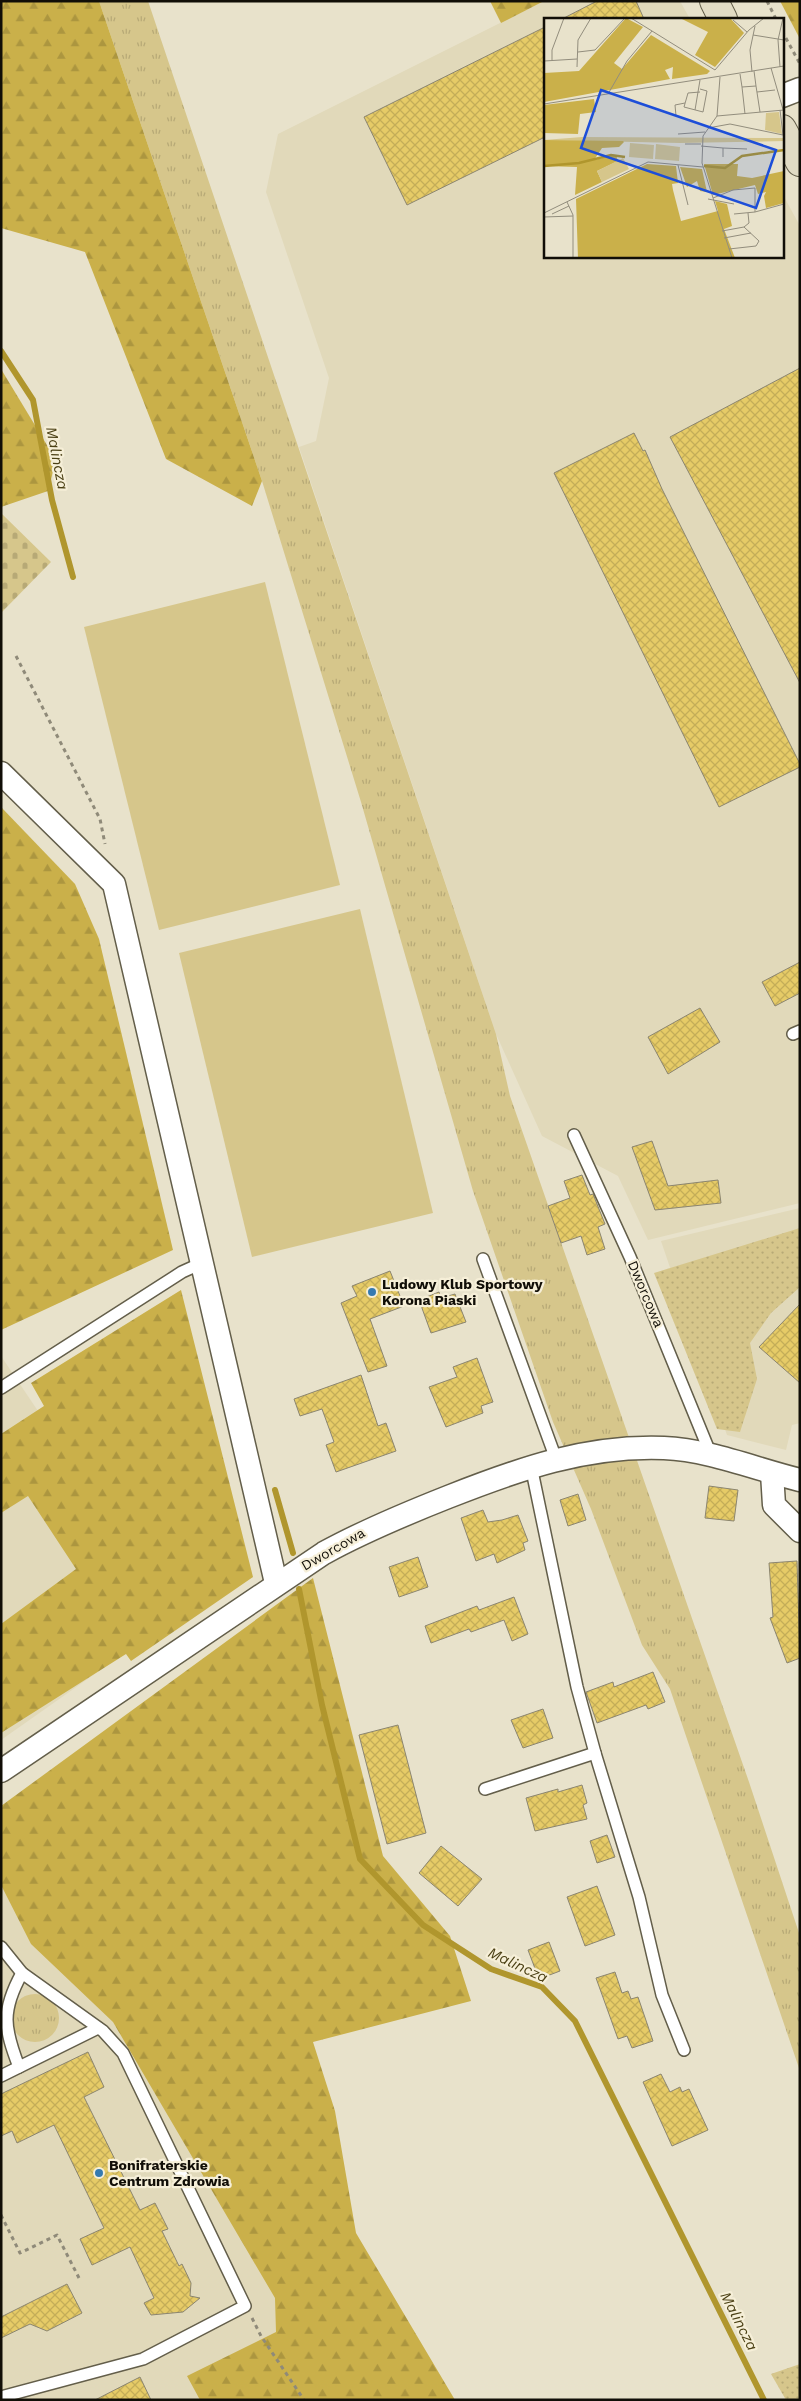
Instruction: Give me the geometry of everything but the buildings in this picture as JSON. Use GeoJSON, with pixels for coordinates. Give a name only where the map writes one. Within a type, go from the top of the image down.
{"type":"FeatureCollection","features":[{"type":"Feature","properties":{"kind":"street"},"geometry":{"type":"LineString","coordinates":[[714,1],[722,18]]}},
{"type":"Feature","properties":{"kind":"street"},"geometry":{"type":"LineString","coordinates":[[784,95],[800,89]]}},
{"type":"Feature","properties":{"kind":"street"},"geometry":{"type":"LineString","coordinates":[[784,135],[793,160]]}},
{"type":"Feature","properties":{"kind":"street"},"geometry":{"type":"LineString","coordinates":[[1,773],[114,884],[276,1584]]}},
{"type":"Feature","properties":{"kind":"street","name":"Dworcowa"},"geometry":{"type":"LineString","coordinates":[[1,1771],[324,1553],[367,1529],[531,1466],[574,1454],[616,1448],[664,1448],[712,1456],[800,1480]]}},
{"type":"Feature","properties":{"kind":"street"},"geometry":{"type":"LineString","coordinates":[[772,1473],[774,1504],[800,1531]]}},
{"type":"Feature","properties":{"kind":"lane","name":"Dworcowa"},"geometry":{"type":"LineString","coordinates":[[574,1135],[630,1257],[712,1456]]}},
{"type":"Feature","properties":{"kind":"lane"},"geometry":{"type":"LineString","coordinates":[[482,1259],[556,1459]]}},
{"type":"Feature","properties":{"kind":"lane"},"geometry":{"type":"LineString","coordinates":[[1,1388],[182,1272],[202,1263]]}},
{"type":"Feature","properties":{"kind":"lane"},"geometry":{"type":"LineString","coordinates":[[531,1466],[577,1687],[639,1897],[662,1995],[684,2050]]}},
{"type":"Feature","properties":{"kind":"lane"},"geometry":{"type":"LineString","coordinates":[[485,1789],[595,1753]]}},
{"type":"Feature","properties":{"kind":"lane"},"geometry":{"type":"LineString","coordinates":[[1,1947],[22,1973],[98,2028],[123,2053],[246,2306],[143,2359],[1,2397]]}},
{"type":"Feature","properties":{"kind":"lane"},"geometry":{"type":"LineString","coordinates":[[19,2067],[11,2046],[6,2021],[7,2003],[22,1973]]}},
{"type":"Feature","properties":{"kind":"lane"},"geometry":{"type":"LineString","coordinates":[[1,2076],[98,2028]]}},
{"type":"Feature","properties":{"kind":"path"},"geometry":{"type":"LineString","coordinates":[[767,1],[776,18]]}},
{"type":"Feature","properties":{"kind":"path"},"geometry":{"type":"LineString","coordinates":[[784,35],[800,64]]}},
{"type":"Feature","properties":{"kind":"path"},"geometry":{"type":"LineString","coordinates":[[16,656],[100,819],[106,847]]}},
{"type":"Feature","properties":{"kind":"path"},"geometry":{"type":"LineString","coordinates":[[1,2215],[20,2253],[57,2235],[79,2278]]}},
{"type":"Feature","properties":{"kind":"path"},"geometry":{"type":"LineString","coordinates":[[246,2306],[261,2336],[304,2400]]}},
{"type":"Feature","properties":{"kind":"shaded area"},"geometry":{"type":"Polygon","coordinates":[[[544,1],[680,1],[689,18],[544,18],[544,258],[784,258],[784,197],[800,226],[800,1203],[648,1240],[618,1176],[542,1136],[496,1034],[299,447],[316,441],[329,378],[266,192],[278,134],[544,1]]]}},
{"type":"Feature","properties":{"kind":"shaded area"},"geometry":{"type":"Polygon","coordinates":[[[800,1208],[800,1423],[792,1425],[786,1450],[727,1435],[661,1241],[800,1208]]]}},
{"type":"Feature","properties":{"kind":"shaded area"},"geometry":{"type":"Polygon","coordinates":[[[1,1356],[46,1423],[1,1452],[1,1356]]]}},
{"type":"Feature","properties":{"kind":"shaded area"},"geometry":{"type":"Polygon","coordinates":[[[1,1453],[143,1640],[1,1740],[1,1453]]]}},
{"type":"Feature","properties":{"kind":"shaded area"},"geometry":{"type":"Polygon","coordinates":[[[1,1842],[224,2000],[317,2400],[1,2400],[1,1842]]]}},
{"type":"Feature","properties":{"kind":"green space"},"geometry":{"type":"Polygon","coordinates":[[[1,1],[99,1],[262,481],[252,506],[166,459],[85,252],[1,228],[1,1]]]}},
{"type":"Feature","properties":{"kind":"green space"},"geometry":{"type":"Polygon","coordinates":[[[99,1],[148,1],[496,1034],[510,1096],[749,1782],[800,1936],[800,2071],[670,1689],[642,1645],[591,1509],[553,1422],[473,1191],[361,802],[262,481],[99,1]]]}},
{"type":"Feature","properties":{"kind":"green space"},"geometry":{"type":"Polygon","coordinates":[[[490,1],[544,1],[501,23],[490,1]]]}},
{"type":"Feature","properties":{"kind":"green space"},"geometry":{"type":"Polygon","coordinates":[[[780,1],[800,1],[800,39],[780,1]]]}},
{"type":"Feature","properties":{"kind":"green space"},"geometry":{"type":"Polygon","coordinates":[[[1,369],[56,460],[48,491],[1,507],[1,369]]]}},
{"type":"Feature","properties":{"kind":"green space"},"geometry":{"type":"Polygon","coordinates":[[[1,513],[51,562],[1,613],[1,513]]]}},
{"type":"Feature","properties":{"kind":"green space"},"geometry":{"type":"Polygon","coordinates":[[[265,582],[340,885],[159,930],[84,627],[265,582]]]}},
{"type":"Feature","properties":{"kind":"green space"},"geometry":{"type":"Polygon","coordinates":[[[1,807],[75,884],[99,939],[173,1250],[1,1330],[1,807]]]}},
{"type":"Feature","properties":{"kind":"green space"},"geometry":{"type":"Polygon","coordinates":[[[360,909],[433,1213],[252,1257],[179,953],[360,909]]]}},
{"type":"Feature","properties":{"kind":"green space"},"geometry":{"type":"Polygon","coordinates":[[[800,1228],[800,1287],[771,1313],[750,1343],[757,1379],[740,1432],[717,1429],[654,1273],[800,1228]]]}},
{"type":"Feature","properties":{"kind":"green space"},"geometry":{"type":"Polygon","coordinates":[[[181,1290],[253,1577],[131,1661],[126,1654],[1,1733],[1,1624],[76,1569],[28,1496],[1,1513],[1,1434],[44,1406],[31,1383],[181,1290]]]}},
{"type":"Feature","properties":{"kind":"green space"},"geometry":{"type":"Polygon","coordinates":[[[313,1578],[383,1856],[450,1936],[471,2001],[313,2042],[335,2111],[356,2233],[455,2400],[200,2400],[187,2376],[276,2332],[275,2298],[113,2022],[31,1944],[1,1885],[1,1806],[313,1578]]]}},
{"type":"Feature","properties":{"kind":"green space"},"geometry":{"type":"Polygon","coordinates":[[[30,1994],[40,1994],[52,2001],[59,2013],[59,2023],[52,2035],[40,2042],[30,2042],[22,2038],[15,2031],[11,2023],[11,2013],[15,2005],[22,1998],[30,1994]]]}},
{"type":"Feature","properties":{"kind":"green space"},"geometry":{"type":"Polygon","coordinates":[[[800,2364],[800,2400],[786,2400],[771,2374],[800,2364]]]}},
{"type":"Feature","properties":{"kind":"waterway","name":"Malincza"},"geometry":{"type":"LineString","coordinates":[[1,351],[33,400],[52,500],[73,577]]}},
{"type":"Feature","properties":{"kind":"waterway","name":"Malincza"},"geometry":{"type":"LineString","coordinates":[[275,1490],[293,1553]]}},
{"type":"Feature","properties":{"kind":"waterway","name":"Malincza"},"geometry":{"type":"LineString","coordinates":[[299,1589],[322,1705],[360,1859],[423,1925],[491,1969],[542,1987],[575,2021],[764,2400]]}},
{"type":"Feature","properties":{"kind":"place","name":"Ludowy Klub Sportowy Korona Piaski"},"geometry":{"type":"Point","coordinates":[372,1292]}},
{"type":"Feature","properties":{"kind":"place","name":"Bonifraterskie Centrum Zdrowia"},"geometry":{"type":"Point","coordinates":[99,2173]}}]}
